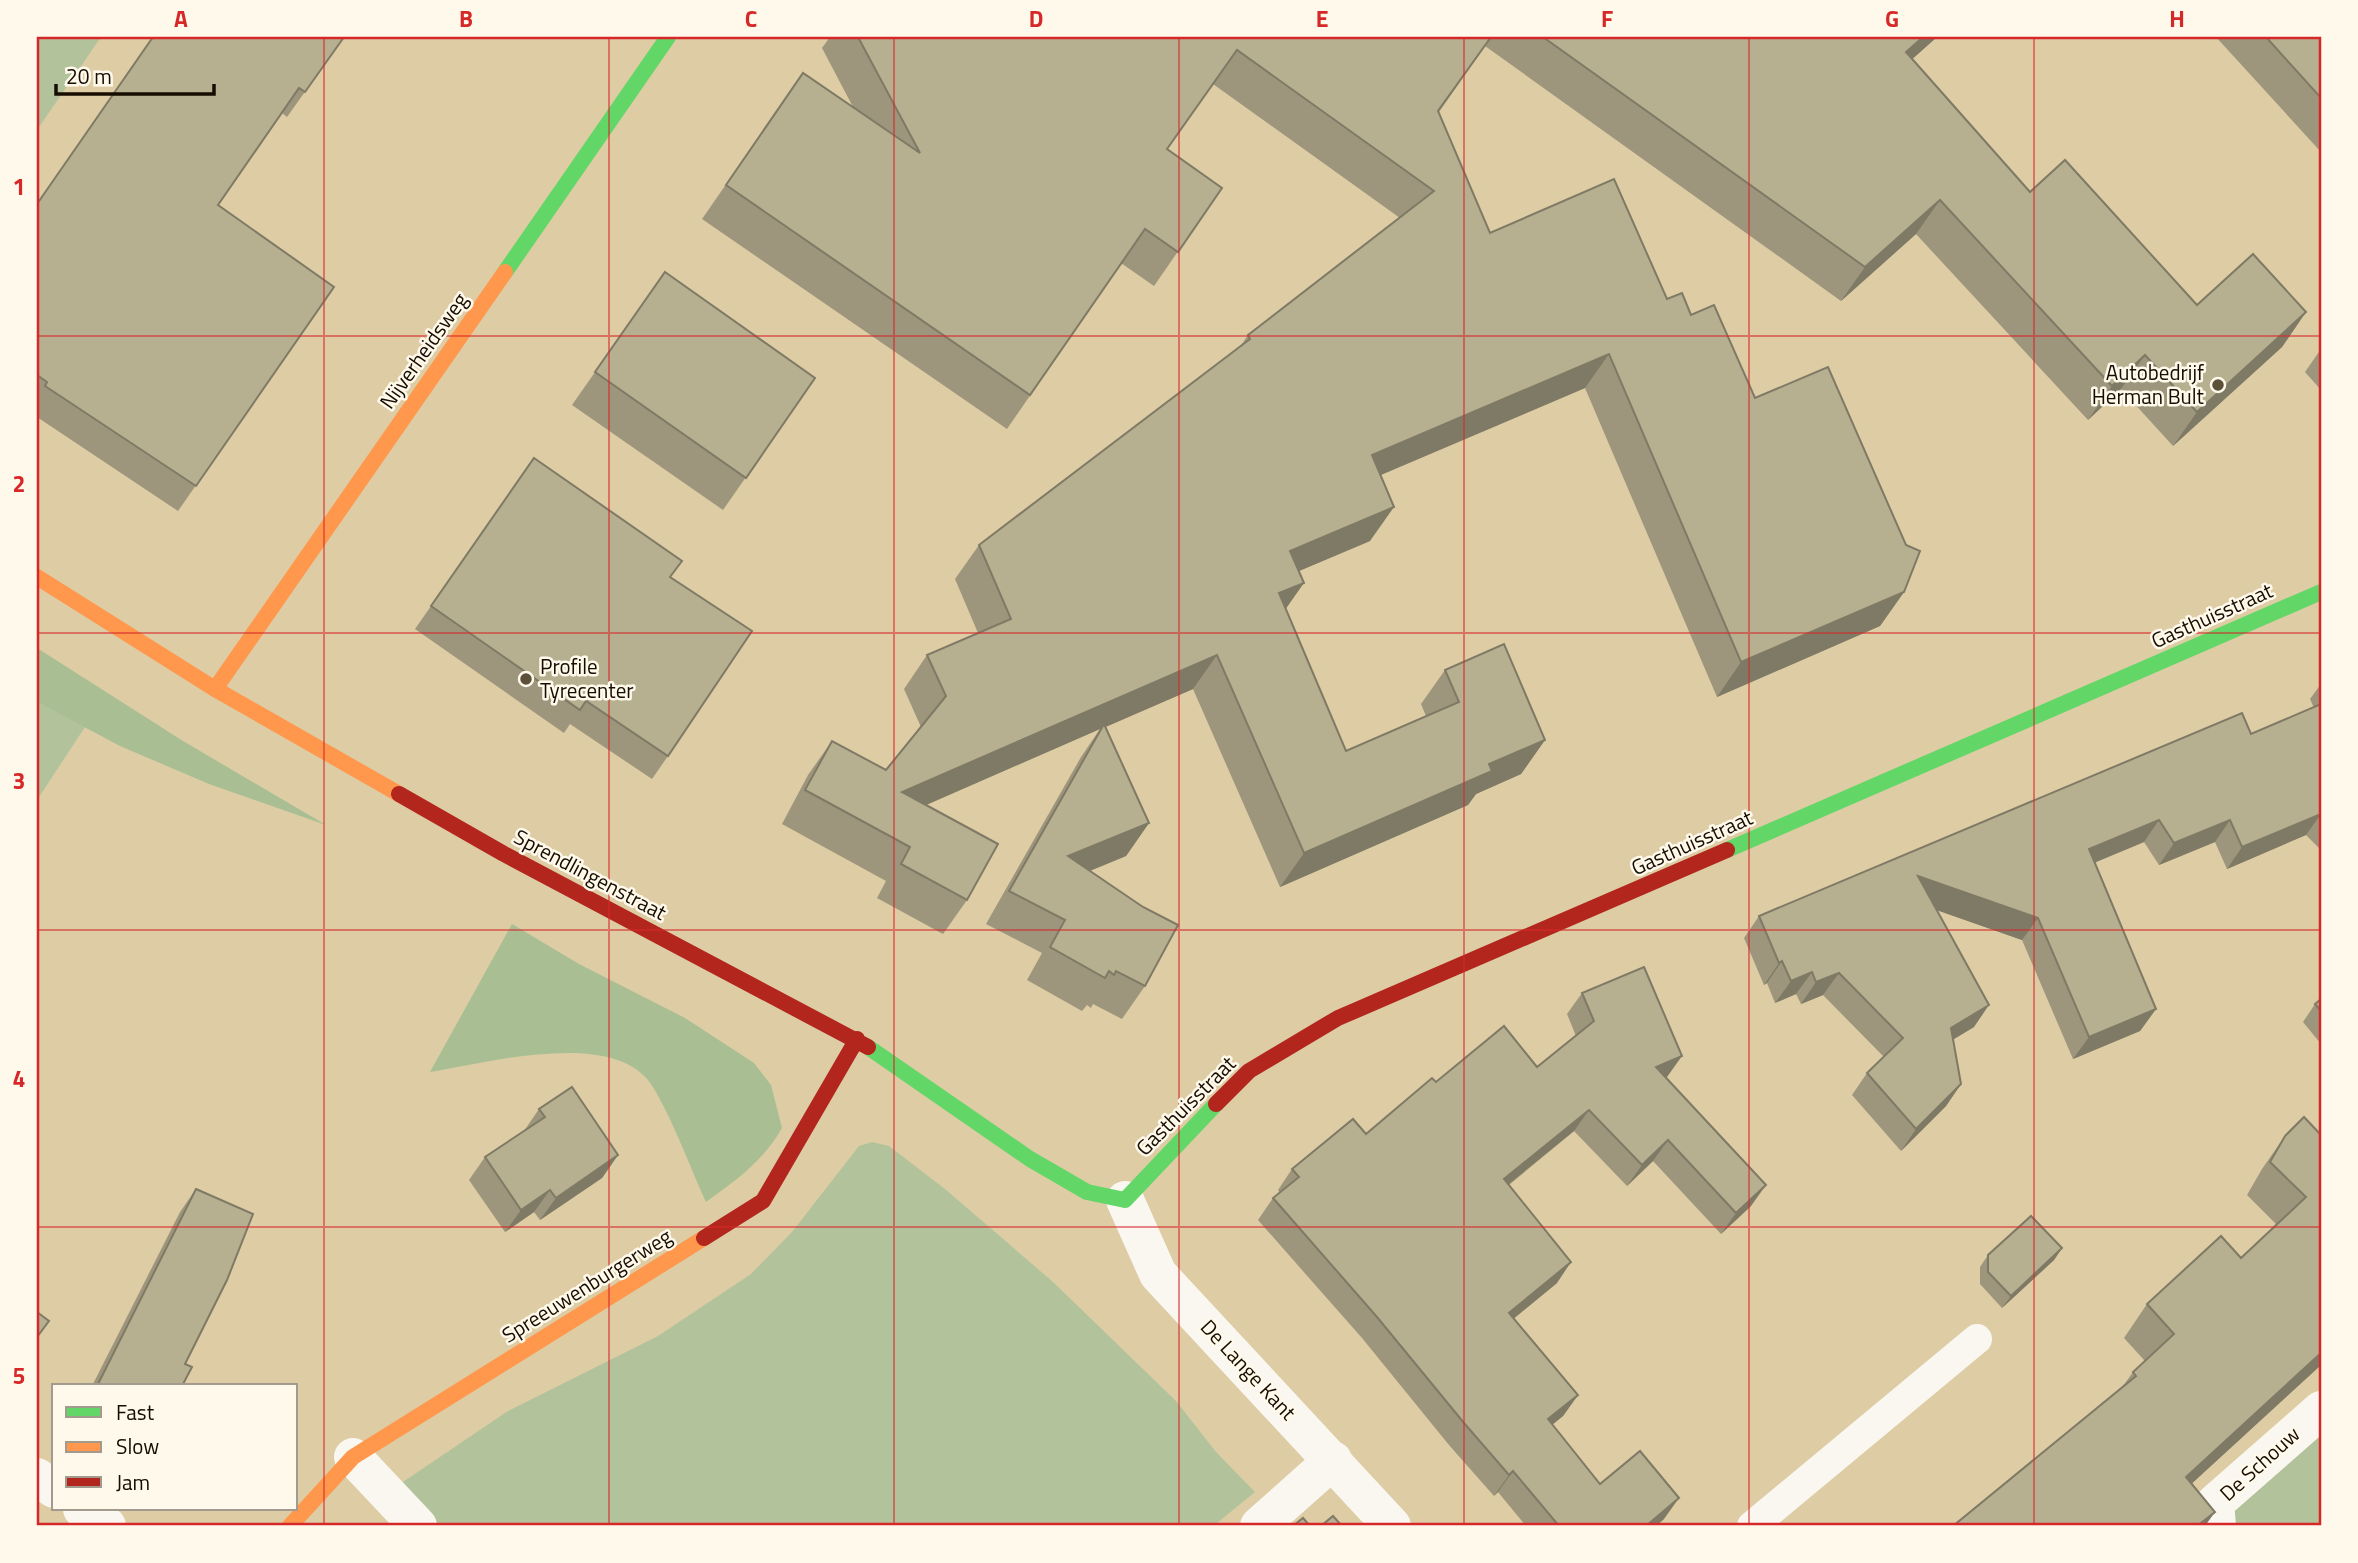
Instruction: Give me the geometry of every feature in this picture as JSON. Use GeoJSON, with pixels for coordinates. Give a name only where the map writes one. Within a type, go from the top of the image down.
{"type":"FeatureCollection","features":[{"type":"Feature","properties":{"kind":"street","name":"Nijverheidsweg"},"geometry":{"type":"LineString","coordinates":[[215,689],[668,37]]}},
{"type":"Feature","properties":{"kind":"street","name":"Sprendlingenstraat"},"geometry":{"type":"LineString","coordinates":[[37,577],[215,689],[504,854],[857,1039],[1030,1159],[1087,1192],[1125,1200]]}},
{"type":"Feature","properties":{"kind":"street","name":"Gasthuisstraat"},"geometry":{"type":"LineString","coordinates":[[1125,1200],[1136,1184],[1249,1071],[1338,1018],[2321,592]]}},
{"type":"Feature","properties":{"kind":"street","name":"Spreeuwenburgerweg"},"geometry":{"type":"LineString","coordinates":[[290,1526],[353,1457],[763,1201],[857,1039]]}},
{"type":"Feature","properties":{"kind":"street","name":"De Lange Kant"},"geometry":{"type":"LineString","coordinates":[[1125,1200],[1158,1274],[1392,1526]]}},
{"type":"Feature","properties":{"kind":"street","name":"De Schouw"},"geometry":{"type":"LineString","coordinates":[[2217,1526],[2215,1503],[2321,1410]]}},
{"type":"Feature","properties":{"kind":"street"},"geometry":{"type":"LineString","coordinates":[[353,1457],[418,1526]]}},
{"type":"Feature","properties":{"kind":"street"},"geometry":{"type":"LineString","coordinates":[[1259,1526],[1333,1460]]}},
{"type":"Feature","properties":{"kind":"street"},"geometry":{"type":"LineString","coordinates":[[37,1477],[52,1488]]}},
{"type":"Feature","properties":{"kind":"street"},"geometry":{"type":"LineString","coordinates":[[83,1510],[107,1526]]}},
{"type":"Feature","properties":{"kind":"lane"},"geometry":{"type":"LineString","coordinates":[[1752,1526],[1977,1339]]}},
{"type":"Feature","properties":{"kind":"green space"},"geometry":{"type":"Polygon","coordinates":[[[37,37],[101,37],[37,130],[37,37]]]}},
{"type":"Feature","properties":{"kind":"green space"},"geometry":{"type":"Polygon","coordinates":[[[37,648],[183,741],[326,825],[209,784],[120,746],[37,702],[37,648]]]}},
{"type":"Feature","properties":{"kind":"green space"},"geometry":{"type":"Polygon","coordinates":[[[37,702],[85,727],[37,800],[37,702]]]}},
{"type":"Feature","properties":{"kind":"green space"},"geometry":{"type":"Polygon","coordinates":[[[512,924],[579,964],[685,1018],[754,1063],[771,1085],[782,1128],[758,1160],[706,1202],[673,1126],[651,1084],[633,1067],[608,1057],[579,1053],[547,1054],[430,1072],[512,924]]]}},
{"type":"Feature","properties":{"kind":"green space"},"geometry":{"type":"Polygon","coordinates":[[[872,1142],[889,1146],[945,1189],[1053,1282],[1176,1401],[1216,1452],[1255,1492],[1217,1523],[1219,1526],[415,1526],[391,1490],[508,1411],[658,1336],[751,1274],[792,1232],[859,1146],[872,1142]]]}},
{"type":"Feature","properties":{"kind":"green space"},"geometry":{"type":"Polygon","coordinates":[[[2321,1435],[2321,1526],[2232,1526],[2229,1516],[2321,1435]]]}},
{"type":"Feature","properties":{"kind":"building"},"geometry":{"type":"Polygon","coordinates":[[[153,37],[344,37],[305,92],[299,88],[218,205],[334,287],[196,486],[45,386],[47,382],[37,375],[37,204],[153,37]]]}},
{"type":"Feature","properties":{"kind":"building"},"geometry":{"type":"Polygon","coordinates":[[[858,37],[1491,37],[1438,111],[1490,233],[1614,179],[1667,299],[1682,293],[1691,315],[1714,305],[1755,398],[1828,367],[1906,545],[1920,551],[1904,592],[1741,662],[1609,354],[1372,455],[1394,507],[1290,551],[1304,583],[1279,593],[1346,751],[1459,702],[1445,670],[1504,644],[1545,740],[1489,764],[1492,771],[1304,853],[1217,655],[902,792],[998,844],[967,900],[901,864],[910,847],[805,790],[832,741],[886,770],[946,696],[927,655],[1011,619],[979,545],[1250,339],[1248,335],[1434,191],[1237,50],[1167,149],[1222,188],[1178,252],[1145,229],[1030,395],[726,185],[803,73],[920,153],[858,37]]]}},
{"type":"Feature","properties":{"kind":"building"},"geometry":{"type":"Polygon","coordinates":[[[1543,37],[1923,37],[1906,52],[2030,192],[2065,160],[2197,305],[2253,254],[2306,312],[2197,412],[2145,355],[2112,386],[1940,200],[1865,267],[1543,37]]]}},
{"type":"Feature","properties":{"kind":"building"},"geometry":{"type":"Polygon","coordinates":[[[2266,37],[2321,37],[2321,98],[2266,37]]]}},
{"type":"Feature","properties":{"kind":"building"},"geometry":{"type":"Polygon","coordinates":[[[665,272],[815,378],[746,478],[595,372],[665,272]]]}},
{"type":"Feature","properties":{"kind":"building"},"geometry":{"type":"Polygon","coordinates":[[[534,458],[682,561],[670,577],[752,631],[668,756],[586,701],[580,710],[431,606],[534,458]]]}},
{"type":"Feature","properties":{"kind":"building"},"geometry":{"type":"Polygon","coordinates":[[[2321,704],[2321,814],[2242,847],[2230,820],[2174,843],[2159,820],[2089,849],[2156,1009],[2089,1037],[2038,918],[1918,876],[1989,1005],[1951,1028],[1961,1084],[1916,1129],[1867,1073],[1903,1038],[1839,973],[1816,982],[1812,972],[1791,981],[1782,961],[1779,963],[1759,916],[2242,713],[2251,734],[2321,704]]]}},
{"type":"Feature","properties":{"kind":"building"},"geometry":{"type":"Polygon","coordinates":[[[1104,724],[1149,823],[1068,856],[1143,907],[1178,925],[1145,986],[1116,971],[1114,975],[1109,971],[1105,978],[1050,947],[1065,920],[1009,891],[1104,724]]]}},
{"type":"Feature","properties":{"kind":"building"},"geometry":{"type":"Polygon","coordinates":[[[1644,967],[1682,1056],[1656,1067],[1766,1185],[1736,1213],[1668,1140],[1642,1165],[1589,1110],[1504,1179],[1571,1262],[1509,1313],[1578,1395],[1548,1419],[1600,1484],[1640,1451],[1679,1498],[1646,1526],[1559,1526],[1513,1471],[1509,1475],[1273,1198],[1299,1177],[1292,1169],[1353,1119],[1366,1134],[1432,1078],[1436,1082],[1504,1026],[1537,1067],[1594,1021],[1582,993],[1644,967]]]}},
{"type":"Feature","properties":{"kind":"building"},"geometry":{"type":"Polygon","coordinates":[[[2321,999],[2321,1011],[2315,1004],[2321,999]]]}},
{"type":"Feature","properties":{"kind":"building"},"geometry":{"type":"Polygon","coordinates":[[[572,1087],[618,1155],[556,1198],[550,1190],[521,1210],[485,1157],[545,1117],[539,1109],[572,1087]]]}},
{"type":"Feature","properties":{"kind":"building"},"geometry":{"type":"Polygon","coordinates":[[[2304,1117],[2321,1135],[2321,1353],[2186,1477],[2215,1512],[2197,1526],[1953,1526],[2136,1376],[2133,1372],[2174,1334],[2147,1304],[2221,1236],[2241,1258],[2306,1197],[2270,1162],[2285,1136],[2304,1117]]]}},
{"type":"Feature","properties":{"kind":"building"},"geometry":{"type":"Polygon","coordinates":[[[196,1189],[253,1214],[227,1280],[185,1364],[192,1367],[183,1384],[98,1384],[196,1189]]]}},
{"type":"Feature","properties":{"kind":"building"},"geometry":{"type":"Polygon","coordinates":[[[2031,1216],[2062,1248],[2011,1296],[1988,1272],[1988,1255],[2031,1216]]]}},
{"type":"Feature","properties":{"kind":"building"},"geometry":{"type":"Polygon","coordinates":[[[37,1312],[49,1321],[37,1337],[37,1312]]]}},
{"type":"Feature","properties":{"kind":"building"},"geometry":{"type":"Polygon","coordinates":[[[1333,1516],[1342,1526],[1321,1526],[1333,1516]]]}},
{"type":"Feature","properties":{"kind":"building"},"geometry":{"type":"Polygon","coordinates":[[[1303,1518],[1310,1526],[1293,1526],[1303,1518]]]}},
{"type":"Feature","properties":{"kind":"traffic: fast"},"geometry":{"type":"LineString","coordinates":[[505,272],[668,37]]}},
{"type":"Feature","properties":{"kind":"traffic: fast"},"geometry":{"type":"LineString","coordinates":[[1727,850],[2321,592]]}},
{"type":"Feature","properties":{"kind":"traffic: fast"},"geometry":{"type":"LineString","coordinates":[[868,1047],[1030,1159],[1087,1192],[1125,1200],[1216,1104]]}},
{"type":"Feature","properties":{"kind":"traffic: slow"},"geometry":{"type":"LineString","coordinates":[[215,689],[505,272]]}},
{"type":"Feature","properties":{"kind":"traffic: slow"},"geometry":{"type":"LineString","coordinates":[[37,577],[215,689],[399,794]]}},
{"type":"Feature","properties":{"kind":"traffic: slow"},"geometry":{"type":"LineString","coordinates":[[290,1526],[353,1457],[704,1238]]}},
{"type":"Feature","properties":{"kind":"traffic: jam"},"geometry":{"type":"LineString","coordinates":[[399,794],[504,854],[868,1047]]}},
{"type":"Feature","properties":{"kind":"traffic: jam"},"geometry":{"type":"LineString","coordinates":[[1216,1104],[1249,1071],[1338,1018],[1727,850]]}},
{"type":"Feature","properties":{"kind":"traffic: jam"},"geometry":{"type":"LineString","coordinates":[[704,1238],[763,1201],[857,1039]]}},
{"type":"Feature","properties":{"kind":"place","name":"Autobedrijf Herman Bult"},"geometry":{"type":"Point","coordinates":[2218,385]}},
{"type":"Feature","properties":{"kind":"place","name":"Profile Tyrecenter"},"geometry":{"type":"Point","coordinates":[526,679]}}]}
